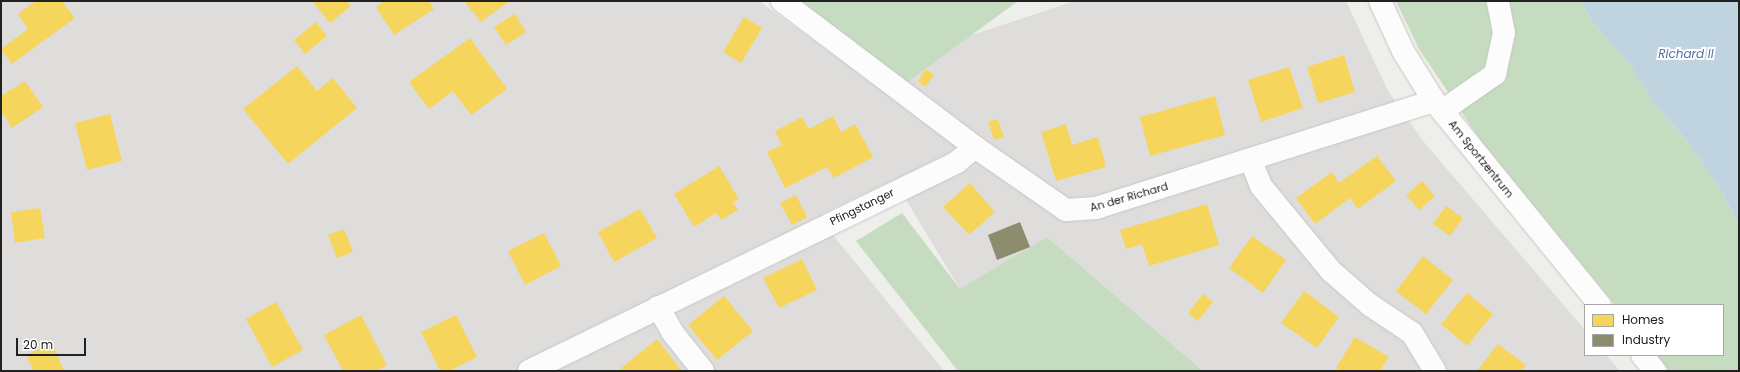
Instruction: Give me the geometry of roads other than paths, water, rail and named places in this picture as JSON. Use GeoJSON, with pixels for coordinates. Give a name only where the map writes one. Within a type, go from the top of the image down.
{"type":"FeatureCollection","features":[{"type":"Feature","properties":{"kind":"street"},"geometry":{"type":"LineString","coordinates":[[782,1],[975,148]]}},
{"type":"Feature","properties":{"kind":"street","name":"Am Sportzentrum"},"geometry":{"type":"LineString","coordinates":[[1380,1],[1403,51],[1438,106],[1599,304]]}},
{"type":"Feature","properties":{"kind":"street","name":"An der Richard"},"geometry":{"type":"LineString","coordinates":[[975,148],[1055,204],[1077,212],[1438,106],[1495,74],[1504,32],[1498,1]]}},
{"type":"Feature","properties":{"kind":"street","name":"Pfingstanger"},"geometry":{"type":"LineString","coordinates":[[529,371],[957,162],[975,148]]}},
{"type":"Feature","properties":{"kind":"street"},"geometry":{"type":"LineString","coordinates":[[1251,161],[1261,186],[1331,271],[1370,305],[1412,333],[1435,371]]}},
{"type":"Feature","properties":{"kind":"street"},"geometry":{"type":"LineString","coordinates":[[658,307],[673,333],[703,371]]}},
{"type":"Feature","properties":{"kind":"street"},"geometry":{"type":"LineString","coordinates":[[1643,356],[1656,371]]}},
{"type":"Feature","properties":{"kind":"water","name":"Richard II"},"geometry":{"type":"Polygon","coordinates":[[[1580,1],[1739,1],[1739,226],[1722,192],[1684,137],[1655,105],[1632,68],[1594,24],[1580,1]]]}}]}
